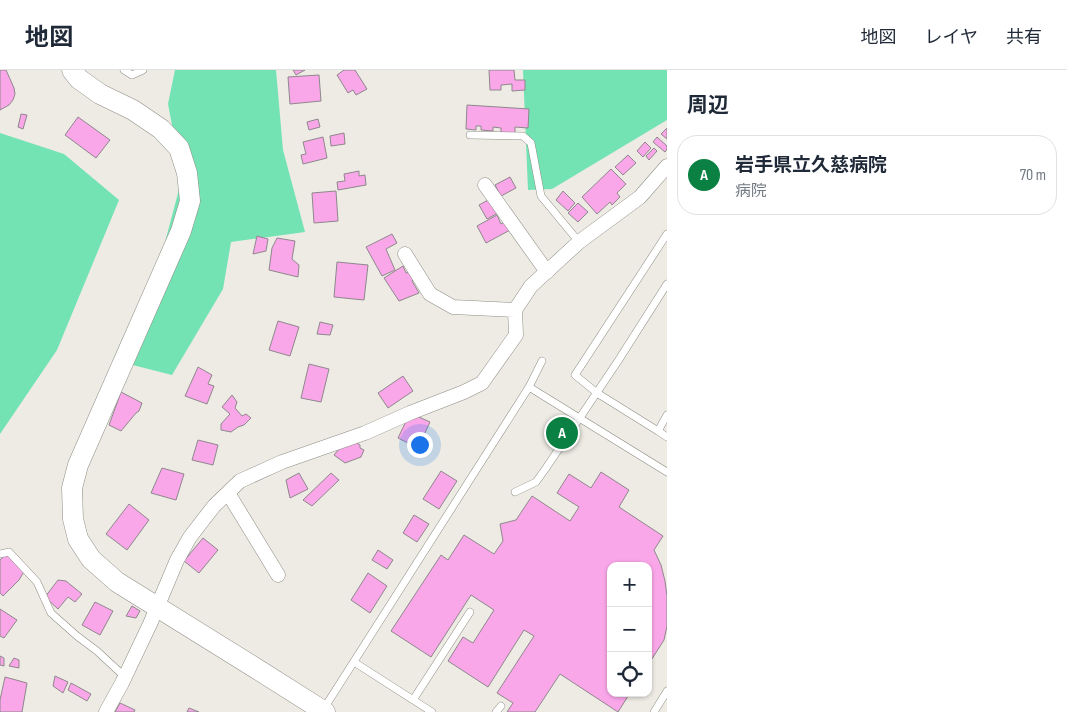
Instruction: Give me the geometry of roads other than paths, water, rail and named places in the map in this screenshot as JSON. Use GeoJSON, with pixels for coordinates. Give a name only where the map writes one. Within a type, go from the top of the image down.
{"type":"FeatureCollection","features":[{"type":"Feature","properties":{"kind":"street"},"geometry":{"type":"LineString","coordinates":[[72,70],[79,79],[100,94],[133,110],[161,129],[179,148],[187,173],[190,201],[181,231],[78,465],[72,488],[73,519],[78,540],[91,559],[117,582],[324,711]]}},
{"type":"Feature","properties":{"kind":"street"},"geometry":{"type":"LineString","coordinates":[[106,712],[150,624],[177,560],[190,537],[214,506],[240,482],[282,462],[458,395],[482,382],[516,336],[515,310],[531,286],[580,242],[640,197],[667,166]]}},
{"type":"Feature","properties":{"kind":"street"},"geometry":{"type":"LineString","coordinates":[[485,185],[547,272]]}},
{"type":"Feature","properties":{"kind":"street"},"geometry":{"type":"LineString","coordinates":[[405,254],[430,294],[453,307],[515,310]]}},
{"type":"Feature","properties":{"kind":"street"},"geometry":{"type":"LineString","coordinates":[[228,493],[278,575]]}},
{"type":"Feature","properties":{"kind":"lane"},"geometry":{"type":"LineString","coordinates":[[124,70],[132,75],[143,70]]}},
{"type":"Feature","properties":{"kind":"lane"},"geometry":{"type":"LineString","coordinates":[[470,135],[523,136],[531,143],[541,196],[580,242]]}},
{"type":"Feature","properties":{"kind":"lane"},"geometry":{"type":"LineString","coordinates":[[667,234],[575,375],[597,393],[667,437]]}},
{"type":"Feature","properties":{"kind":"lane"},"geometry":{"type":"LineString","coordinates":[[515,492],[536,482],[580,419],[667,284]]}},
{"type":"Feature","properties":{"kind":"lane"},"geometry":{"type":"LineString","coordinates":[[324,711],[529,386],[542,361]]}},
{"type":"Feature","properties":{"kind":"lane"},"geometry":{"type":"LineString","coordinates":[[529,386],[667,472]]}},
{"type":"Feature","properties":{"kind":"lane"},"geometry":{"type":"LineString","coordinates":[[658,431],[667,415]]}},
{"type":"Feature","properties":{"kind":"lane"},"geometry":{"type":"LineString","coordinates":[[0,554],[9,552],[37,582],[51,613],[125,676]]}},
{"type":"Feature","properties":{"kind":"lane"},"geometry":{"type":"LineString","coordinates":[[413,700],[470,612]]}},
{"type":"Feature","properties":{"kind":"lane"},"geometry":{"type":"LineString","coordinates":[[354,662],[432,712]]}},
{"type":"Feature","properties":{"kind":"lane"},"geometry":{"type":"LineString","coordinates":[[654,712],[667,692]]}},
{"type":"Feature","properties":{"kind":"place","name":"岩手県立久慈病院"},"geometry":{"type":"Point","coordinates":[562,433]}}]}
